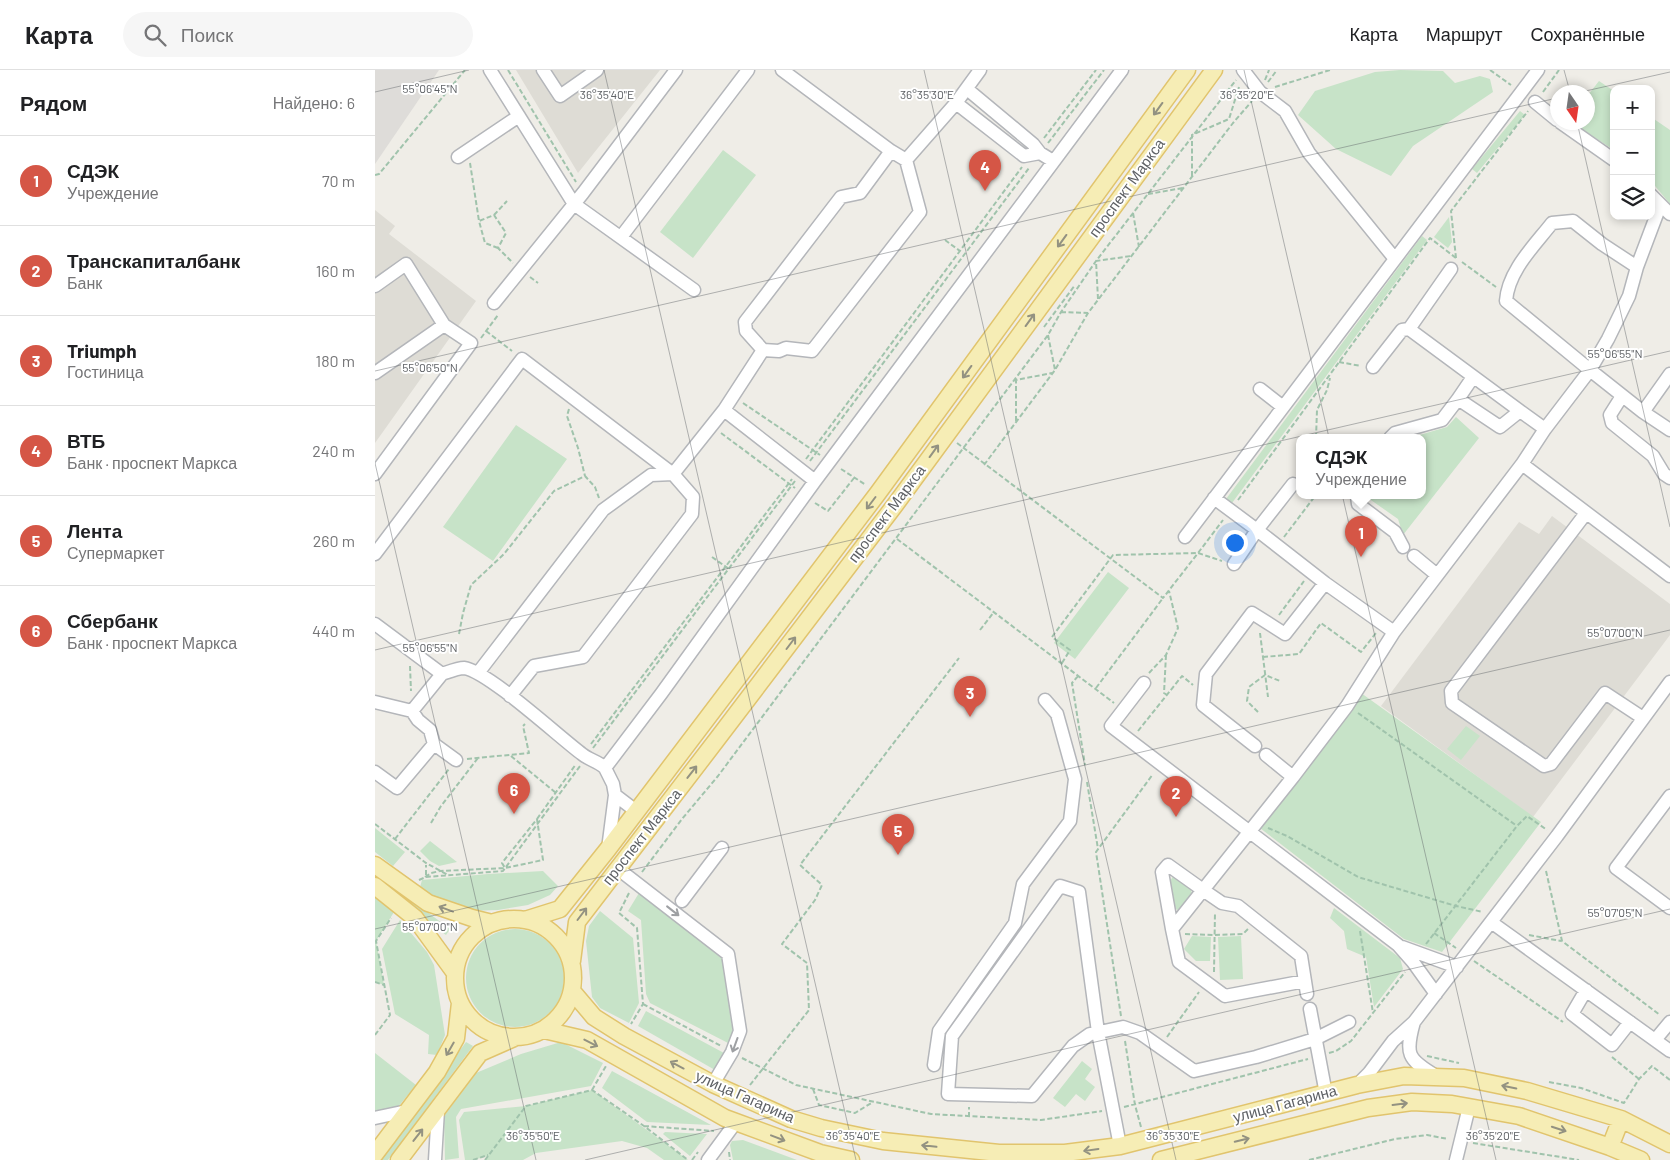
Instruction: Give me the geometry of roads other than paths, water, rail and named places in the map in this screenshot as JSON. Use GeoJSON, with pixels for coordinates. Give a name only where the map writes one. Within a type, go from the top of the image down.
{"type":"FeatureCollection","features":[{"type":"Feature","properties":{"kind":"main road","name":"проспект Маркса"},"geometry":{"type":"LineString","coordinates":[[525,920],[560,909],[608,849],[879,493],[1187,70]]}},
{"type":"Feature","properties":{"kind":"main road","name":"проспект Маркса"},"geometry":{"type":"LineString","coordinates":[[571,961],[577,922],[895,505],[1214,70]]}},
{"type":"Feature","properties":{"kind":"main road"},"geometry":{"type":"LineString","coordinates":[[375,865],[415,884],[428,902],[492,923]]}},
{"type":"Feature","properties":{"kind":"main road"},"geometry":{"type":"LineString","coordinates":[[375,886],[415,918],[455,973]]}},
{"type":"Feature","properties":{"kind":"main road"},"geometry":{"type":"LineString","coordinates":[[399,1160],[480,1053],[514,1038],[529,1036],[544,1030],[567,1007],[573,991],[574,976],[565,946],[554,934],[541,925],[525,920],[508,919],[492,923],[478,931],[466,943],[459,957],[455,973],[460,1003],[469,1016],[481,1027],[495,1034],[514,1038]]}},
{"type":"Feature","properties":{"kind":"main road","name":"улица Гагарина"},"geometry":{"type":"LineString","coordinates":[[573,991],[594,1017],[624,1036],[713,1084],[791,1119],[821,1128],[883,1141],[999,1153],[1121,1153],[1145,1140],[1357,1085],[1404,1076],[1435,1076],[1464,1078],[1527,1091],[1621,1119],[1670,1144]]}},
{"type":"Feature","properties":{"kind":"main road"},"geometry":{"type":"LineString","coordinates":[[375,1154],[437,1072],[457,1038],[460,1003]]}},
{"type":"Feature","properties":{"kind":"main road","name":"улица Гагарина"},"geometry":{"type":"LineString","coordinates":[[544,1030],[587,1040],[712,1111],[818,1157],[851,1160]]}},
{"type":"Feature","properties":{"kind":"main road","name":"улица Гагарина"},"geometry":{"type":"LineString","coordinates":[[1161,1160],[1368,1108],[1412,1102],[1469,1107],[1519,1116],[1611,1147],[1641,1160]]}},
{"type":"Feature","properties":{"kind":"main road"},"geometry":{"type":"LineString","coordinates":[[1611,1147],[1621,1119]]}},
{"type":"Feature","properties":{"kind":"street"},"geometry":{"type":"LineString","coordinates":[[490,70],[574,204],[694,290]]}},
{"type":"Feature","properties":{"kind":"street"},"geometry":{"type":"LineString","coordinates":[[543,70],[560,96],[597,70]]}},
{"type":"Feature","properties":{"kind":"street"},"geometry":{"type":"LineString","coordinates":[[494,302],[524,273],[676,70]]}},
{"type":"Feature","properties":{"kind":"street"},"geometry":{"type":"LineString","coordinates":[[621,237],[748,70]]}},
{"type":"Feature","properties":{"kind":"street"},"geometry":{"type":"LineString","coordinates":[[782,70],[891,151],[906,160],[919,212],[812,351],[786,348],[779,351],[763,350],[746,331],[745,322],[841,197],[860,193],[891,151]]}},
{"type":"Feature","properties":{"kind":"street"},"geometry":{"type":"LineString","coordinates":[[906,160],[956,103],[980,70]]}},
{"type":"Feature","properties":{"kind":"street"},"geometry":{"type":"LineString","coordinates":[[605,768],[815,481],[1122,70]]}},
{"type":"Feature","properties":{"kind":"street"},"geometry":{"type":"LineString","coordinates":[[1185,537],[1538,70]]}},
{"type":"Feature","properties":{"kind":"street"},"geometry":{"type":"LineString","coordinates":[[1242,72],[1260,92],[1285,111],[1309,153],[1395,259]]}},
{"type":"Feature","properties":{"kind":"street"},"geometry":{"type":"LineString","coordinates":[[967,89],[1036,152],[1053,161]]}},
{"type":"Feature","properties":{"kind":"street"},"geometry":{"type":"LineString","coordinates":[[1535,102],[1550,114]]}},
{"type":"Feature","properties":{"kind":"street"},"geometry":{"type":"LineString","coordinates":[[956,103],[1024,156],[1036,152]]}},
{"type":"Feature","properties":{"kind":"street"},"geometry":{"type":"LineString","coordinates":[[463,154],[519,116]]}},
{"type":"Feature","properties":{"kind":"street"},"geometry":{"type":"LineString","coordinates":[[1572,130],[1610,157]]}},
{"type":"Feature","properties":{"kind":"street"},"geometry":{"type":"LineString","coordinates":[[1172,931],[1347,706],[1394,632],[1523,464],[1545,429],[1590,370],[1629,296],[1637,267],[1665,210],[1655,199]]}},
{"type":"Feature","properties":{"kind":"street"},"geometry":{"type":"LineString","coordinates":[[1637,267],[1602,244],[1573,221],[1552,223],[1516,268],[1505,301],[1622,396],[1670,430]]}},
{"type":"Feature","properties":{"kind":"street"},"geometry":{"type":"LineString","coordinates":[[1409,329],[1454,263]]}},
{"type":"Feature","properties":{"kind":"street"},"geometry":{"type":"LineString","coordinates":[[375,286],[406,264],[445,325],[471,343],[375,474]]}},
{"type":"Feature","properties":{"kind":"street"},"geometry":{"type":"LineString","coordinates":[[375,373],[445,325]]}},
{"type":"Feature","properties":{"kind":"street"},"geometry":{"type":"LineString","coordinates":[[1373,368],[1402,330],[1409,329],[1545,429]]}},
{"type":"Feature","properties":{"kind":"street"},"geometry":{"type":"LineString","coordinates":[[478,673],[603,510],[651,475],[673,474],[724,410],[763,350]]}},
{"type":"Feature","properties":{"kind":"street"},"geometry":{"type":"LineString","coordinates":[[375,554],[522,359],[673,474],[693,497],[692,514],[583,656],[534,666],[510,696]]}},
{"type":"Feature","properties":{"kind":"street"},"geometry":{"type":"LineString","coordinates":[[1643,412],[1670,374]]}},
{"type":"Feature","properties":{"kind":"street"},"geometry":{"type":"LineString","coordinates":[[1394,434],[1442,420],[1473,377]]}},
{"type":"Feature","properties":{"kind":"street"},"geometry":{"type":"LineString","coordinates":[[1260,389],[1283,407]]}},
{"type":"Feature","properties":{"kind":"street"},"geometry":{"type":"LineString","coordinates":[[1622,396],[1610,415],[1612,424],[1653,456],[1664,474],[1670,478]]}},
{"type":"Feature","properties":{"kind":"street"},"geometry":{"type":"LineString","coordinates":[[1458,399],[1501,427],[1520,411]]}},
{"type":"Feature","properties":{"kind":"street"},"geometry":{"type":"LineString","coordinates":[[724,410],[815,481]]}},
{"type":"Feature","properties":{"kind":"street"},"geometry":{"type":"LineString","coordinates":[[1523,464],[1670,576]]}},
{"type":"Feature","properties":{"kind":"street"},"geometry":{"type":"LineString","coordinates":[[1234,564],[1257,530],[1293,484]]}},
{"type":"Feature","properties":{"kind":"street"},"geometry":{"type":"LineString","coordinates":[[1214,498],[1325,583],[1394,632]]}},
{"type":"Feature","properties":{"kind":"street"},"geometry":{"type":"LineString","coordinates":[[1357,499],[1358,504],[1395,532],[1403,547]]}},
{"type":"Feature","properties":{"kind":"street"},"geometry":{"type":"LineString","coordinates":[[1586,512],[1451,691],[1452,703],[1544,766],[1551,764],[1605,692],[1643,718]]}},
{"type":"Feature","properties":{"kind":"street"},"geometry":{"type":"LineString","coordinates":[[1414,556],[1437,574]]}},
{"type":"Feature","properties":{"kind":"street"},"geometry":{"type":"LineString","coordinates":[[1255,746],[1203,705],[1206,674],[1253,612],[1285,634],[1325,583]]}},
{"type":"Feature","properties":{"kind":"street"},"geometry":{"type":"LineString","coordinates":[[375,624],[442,674]]}},
{"type":"Feature","properties":{"kind":"street"},"geometry":{"type":"LineString","coordinates":[[412,711],[442,674],[463,668],[478,673],[510,696],[587,758],[605,768],[613,784],[615,796],[608,849]]}},
{"type":"Feature","properties":{"kind":"street"},"geometry":{"type":"LineString","coordinates":[[1357,1085],[1369,1073],[1393,1041],[1414,1022],[1457,967],[1557,836],[1670,682]]}},
{"type":"Feature","properties":{"kind":"street"},"geometry":{"type":"LineString","coordinates":[[1144,683],[1111,726],[1160,764],[1253,828],[1398,945],[1436,994]]}},
{"type":"Feature","properties":{"kind":"street"},"geometry":{"type":"LineString","coordinates":[[934,1065],[939,1031],[1015,923],[1023,884],[1070,822],[1075,779],[1057,714],[1045,700]]}},
{"type":"Feature","properties":{"kind":"street"},"geometry":{"type":"LineString","coordinates":[[375,702],[412,711],[418,720],[430,730],[434,744],[456,760]]}},
{"type":"Feature","properties":{"kind":"street"},"geometry":{"type":"LineString","coordinates":[[375,772],[397,788],[434,744]]}},
{"type":"Feature","properties":{"kind":"street"},"geometry":{"type":"LineString","coordinates":[[1266,755],[1293,777]]}},
{"type":"Feature","properties":{"kind":"street"},"geometry":{"type":"LineString","coordinates":[[615,796],[636,811]]}},
{"type":"Feature","properties":{"kind":"street"},"geometry":{"type":"LineString","coordinates":[[1670,796],[1616,868],[1670,908]]}},
{"type":"Feature","properties":{"kind":"street"},"geometry":{"type":"LineString","coordinates":[[682,900],[722,848]]}},
{"type":"Feature","properties":{"kind":"street"},"geometry":{"type":"LineString","coordinates":[[1168,865],[1203,890],[1222,903],[1238,906],[1301,956],[1306,987],[1225,996],[1179,962],[1162,872],[1168,865]]}},
{"type":"Feature","properties":{"kind":"street"},"geometry":{"type":"LineString","coordinates":[[617,868],[728,954],[740,1030],[732,1052],[713,1084]]}},
{"type":"Feature","properties":{"kind":"street"},"geometry":{"type":"LineString","coordinates":[[1121,1153],[1098,1032],[1079,892],[1060,886],[951,1036],[948,1094],[1032,1096],[1073,1046],[1090,1034],[1098,1032],[1123,1027],[1140,1033],[1194,1071],[1256,1057],[1315,1039],[1349,1022]]}},
{"type":"Feature","properties":{"kind":"street"},"geometry":{"type":"LineString","coordinates":[[1494,918],[1586,990],[1670,1051]]}},
{"type":"Feature","properties":{"kind":"street"},"geometry":{"type":"LineString","coordinates":[[1398,945],[1457,967]]}},
{"type":"Feature","properties":{"kind":"street"},"geometry":{"type":"LineString","coordinates":[[1586,990],[1572,1014],[1612,1045],[1630,1022]]}},
{"type":"Feature","properties":{"kind":"street"},"geometry":{"type":"LineString","coordinates":[[1310,1010],[1326,1094]]}},
{"type":"Feature","properties":{"kind":"street"},"geometry":{"type":"LineString","coordinates":[[1414,1022],[1408,1043],[1411,1056],[1419,1066],[1435,1076]]}},
{"type":"Feature","properties":{"kind":"street"},"geometry":{"type":"LineString","coordinates":[[1655,1040],[1670,1022]]}},
{"type":"Feature","properties":{"kind":"street"},"geometry":{"type":"LineString","coordinates":[[1456,1160],[1469,1107]]}},
{"type":"Feature","properties":{"kind":"street"},"geometry":{"type":"LineString","coordinates":[[435,1160],[438,1110]]}},
{"type":"Feature","properties":{"kind":"street"},"geometry":{"type":"LineString","coordinates":[[375,1118],[407,1111]]}},
{"type":"Feature","properties":{"kind":"street"},"geometry":{"type":"LineString","coordinates":[[708,1160],[737,1122]]}},
{"type":"Feature","properties":{"kind":"place","name":"ВТБ"},"geometry":{"type":"Point","coordinates":[985,191]}},
{"type":"Feature","properties":{"kind":"place","name":"СДЭК"},"geometry":{"type":"Point","coordinates":[1361,557]}},
{"type":"Feature","properties":{"kind":"place","name":"Triumph"},"geometry":{"type":"Point","coordinates":[970,717]}},
{"type":"Feature","properties":{"kind":"place","name":"Сбербанк"},"geometry":{"type":"Point","coordinates":[514,814]}},
{"type":"Feature","properties":{"kind":"place","name":"Транскапиталбанк"},"geometry":{"type":"Point","coordinates":[1176,817]}},
{"type":"Feature","properties":{"kind":"place","name":"Лента"},"geometry":{"type":"Point","coordinates":[898,855]}}]}
